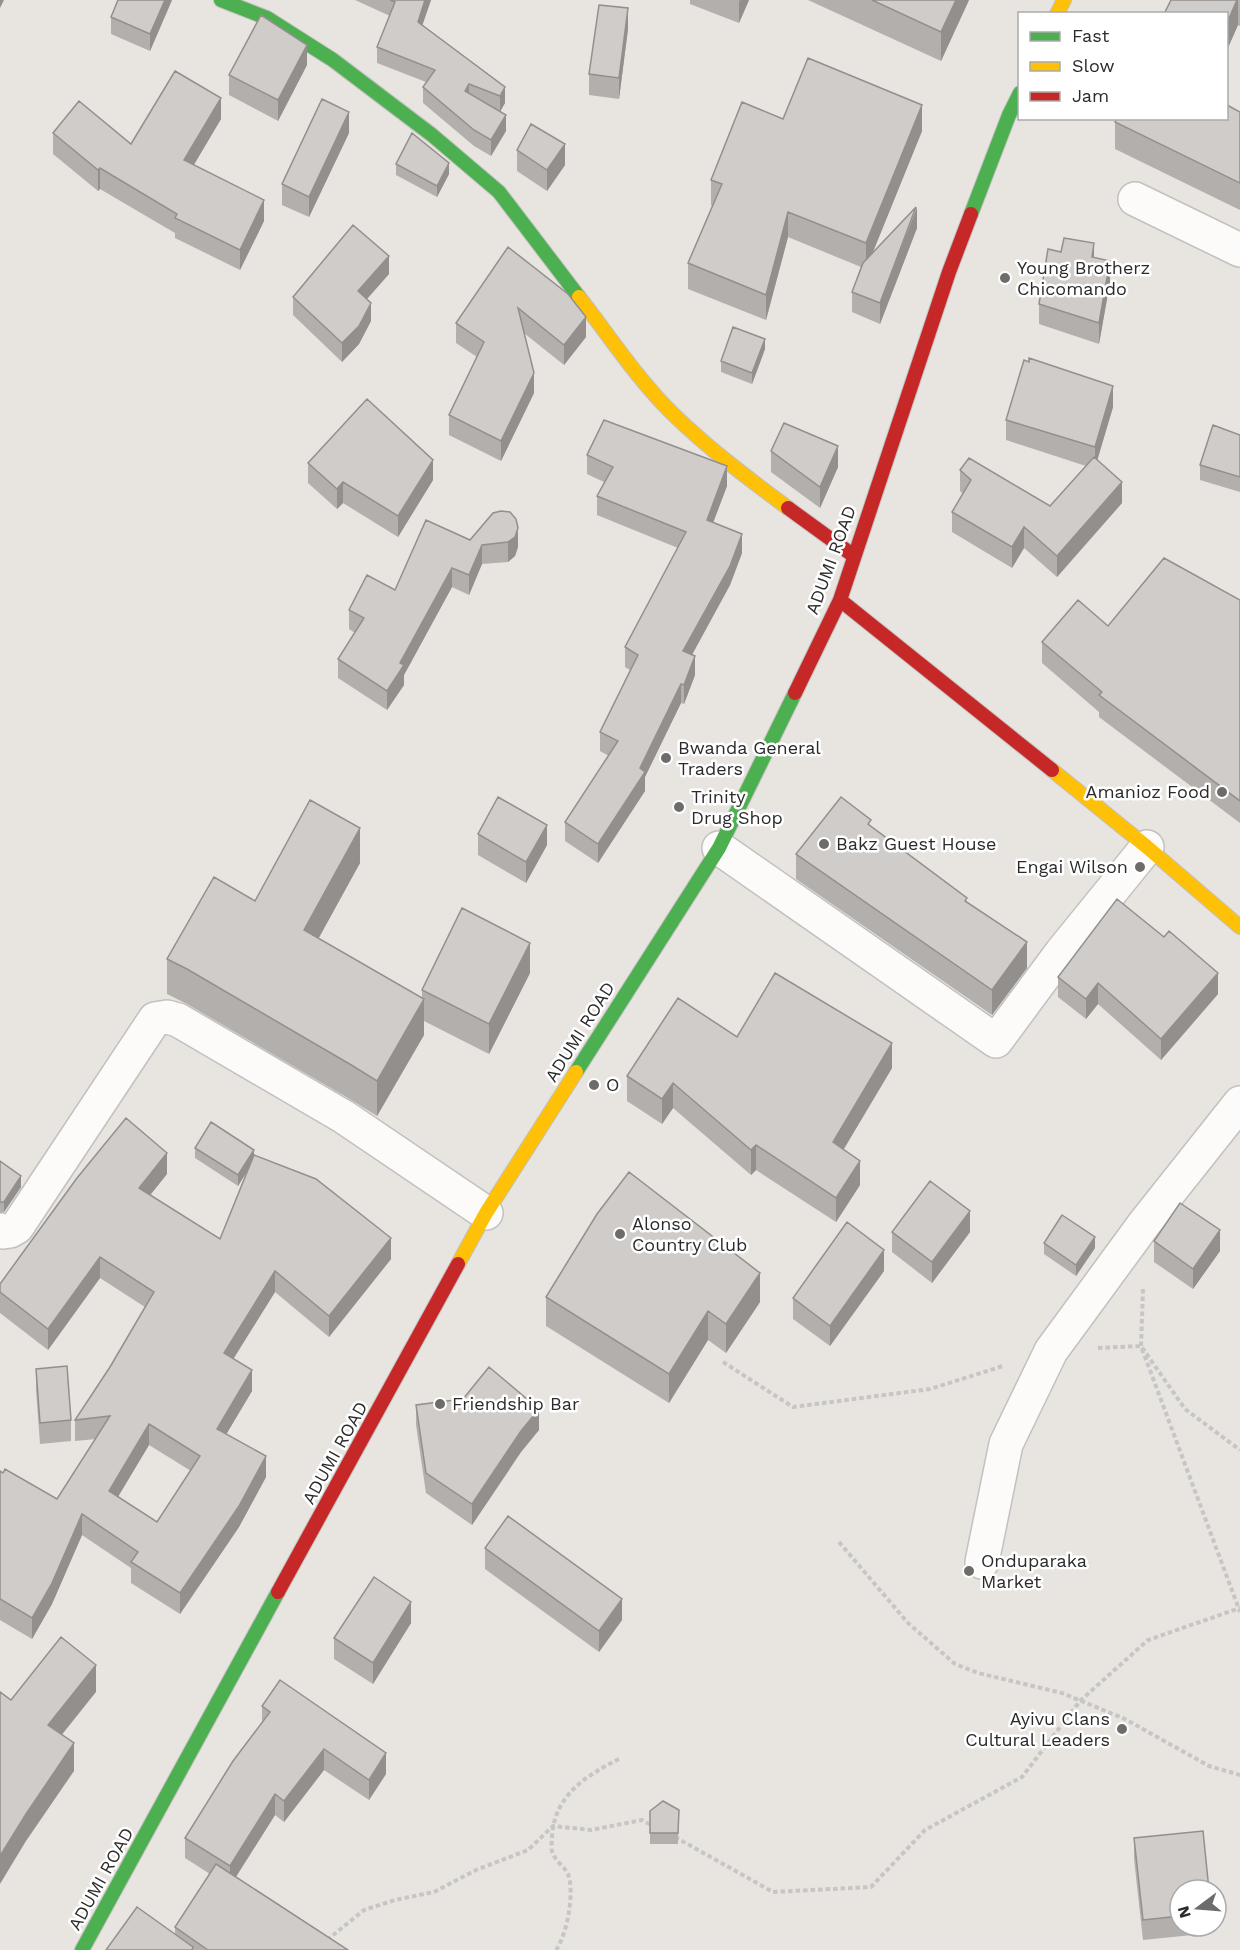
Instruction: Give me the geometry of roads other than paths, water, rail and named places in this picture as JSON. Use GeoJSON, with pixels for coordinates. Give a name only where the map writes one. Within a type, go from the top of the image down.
{"type":"FeatureCollection","features":[{"type":"Feature","properties":{"kind":"main road"},"geometry":{"type":"LineString","coordinates":[[221,0],[265,9],[432,135],[499,192],[642,379],[674,415],[750,480],[854,556]]}},
{"type":"Feature","properties":{"kind":"main road","name":"ADUMI ROAD"},"geometry":{"type":"LineString","coordinates":[[82,1950],[486,1213],[719,848],[840,600],[949,272],[1018,97]]}},
{"type":"Feature","properties":{"kind":"main road"},"geometry":{"type":"LineString","coordinates":[[840,600],[1147,847],[1240,927]]}},
{"type":"Feature","properties":{"kind":"street"},"geometry":{"type":"LineString","coordinates":[[1135,199],[1240,250]]}},
{"type":"Feature","properties":{"kind":"street"},"geometry":{"type":"LineString","coordinates":[[719,848],[996,1041],[1061,952],[1147,847]]}},
{"type":"Feature","properties":{"kind":"street"},"geometry":{"type":"LineString","coordinates":[[0,1230],[10,1231],[17,1227],[156,1019],[167,1017],[178,1020],[344,1117],[486,1213]]}},
{"type":"Feature","properties":{"kind":"street"},"geometry":{"type":"LineString","coordinates":[[982,1562],[1006,1444],[1050,1351],[1144,1224],[1240,1103]]}},
{"type":"Feature","properties":{"kind":"place","name":"Young Brotherz Chicomando"},"geometry":{"type":"Point","coordinates":[1005,278]}},
{"type":"Feature","properties":{"kind":"place","name":"Bwanda General Traders"},"geometry":{"type":"Point","coordinates":[666,758]}},
{"type":"Feature","properties":{"kind":"place","name":"Amanioz Food"},"geometry":{"type":"Point","coordinates":[1222,792]}},
{"type":"Feature","properties":{"kind":"place","name":"Trinity Drug Shop"},"geometry":{"type":"Point","coordinates":[679,807]}},
{"type":"Feature","properties":{"kind":"place","name":"Bakz Guest House"},"geometry":{"type":"Point","coordinates":[824,844]}},
{"type":"Feature","properties":{"kind":"place","name":"Engai Wilson"},"geometry":{"type":"Point","coordinates":[1140,867]}},
{"type":"Feature","properties":{"kind":"place","name":"O"},"geometry":{"type":"Point","coordinates":[594,1085]}},
{"type":"Feature","properties":{"kind":"place","name":"Alonso Country Club"},"geometry":{"type":"Point","coordinates":[620,1234]}},
{"type":"Feature","properties":{"kind":"place","name":"Friendship Bar"},"geometry":{"type":"Point","coordinates":[440,1404]}},
{"type":"Feature","properties":{"kind":"place","name":"Onduparaka Market"},"geometry":{"type":"Point","coordinates":[969,1571]}},
{"type":"Feature","properties":{"kind":"place","name":"Ayivu Clans Cultural Leaders"},"geometry":{"type":"Point","coordinates":[1122,1729]}}]}
